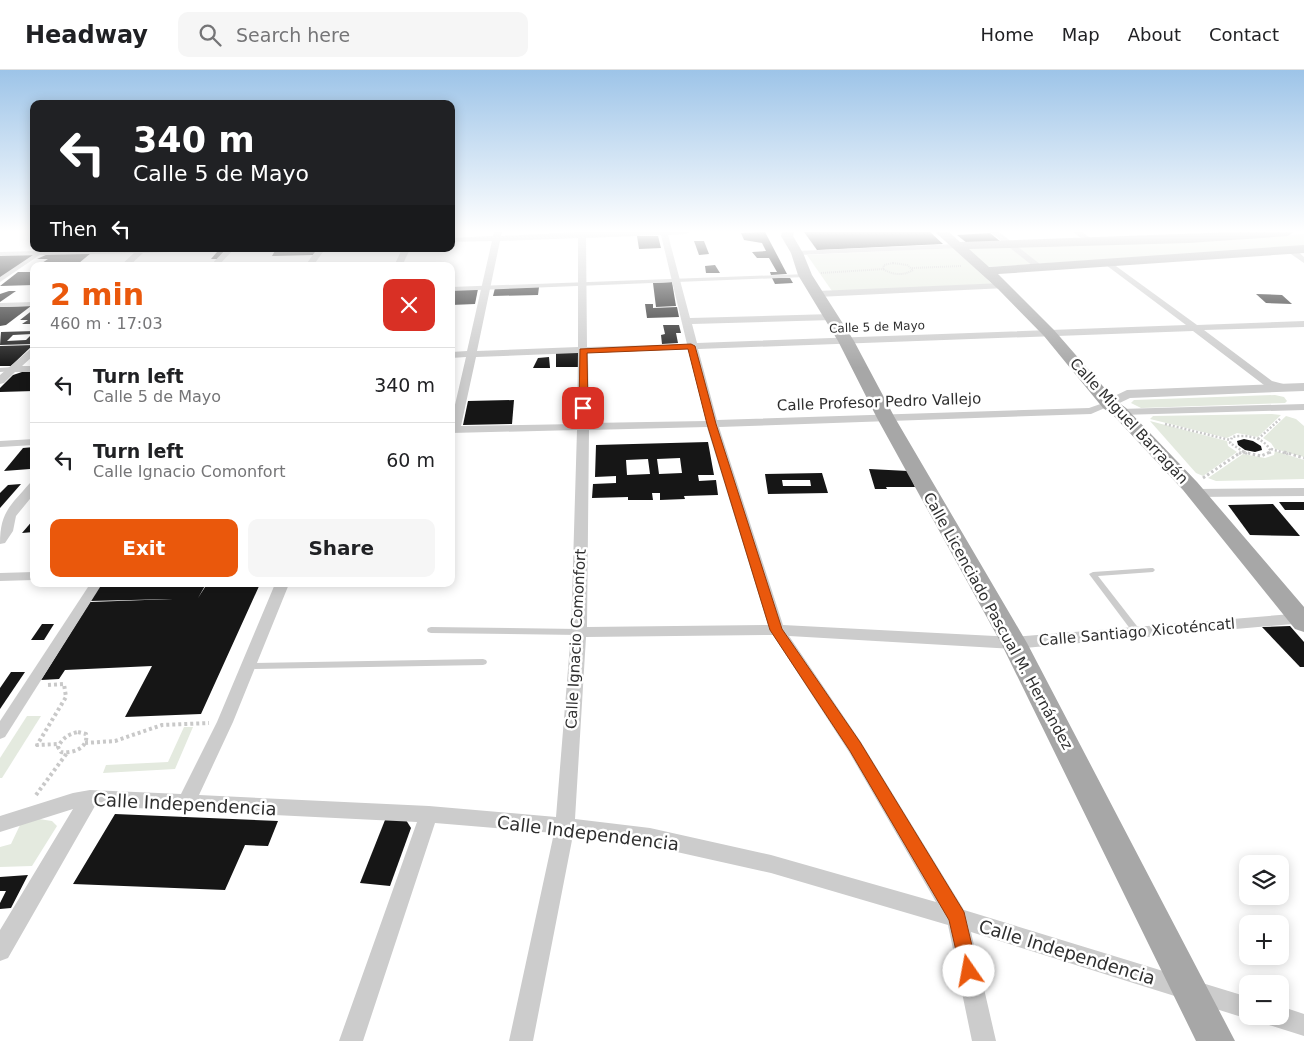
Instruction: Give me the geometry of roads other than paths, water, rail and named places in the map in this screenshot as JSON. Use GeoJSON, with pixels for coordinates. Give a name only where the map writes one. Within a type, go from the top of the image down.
{"type":"FeatureCollection","features":[{"type":"Feature","properties":{"kind":"main road","name":"Calle Licenciado Pascual M. Hernández"},"geometry":{"type":"LineString","coordinates":[[806,277],[846,341],[886,418],[1014,643],[1216,1041]]}},
{"type":"Feature","properties":{"kind":"main road","name":"Calle Miguel Barragán"},"geometry":{"type":"LineString","coordinates":[[993,277],[1049,333],[1115,408],[1193,489],[1303,620]]}},
{"type":"Feature","properties":{"kind":"street"},"geometry":{"type":"LineString","coordinates":[[455,422],[472,354],[487,277]]}},
{"type":"Feature","properties":{"kind":"street","name":"Calle Ignacio Comonfort"},"geometry":{"type":"LineString","coordinates":[[521,1041],[565,826],[579,632],[584,427],[582,277]]}},
{"type":"Feature","properties":{"kind":"street"},"geometry":{"type":"LineString","coordinates":[[675,277],[712,424],[776,630],[855,746],[958,918],[984,1041]]}},
{"type":"Feature","properties":{"kind":"street"},"geometry":{"type":"LineString","coordinates":[[455,288],[755,277]]}},
{"type":"Feature","properties":{"kind":"street"},"geometry":{"type":"LineString","coordinates":[[1128,277],[1268,383],[1287,388]]}},
{"type":"Feature","properties":{"kind":"street"},"geometry":{"type":"LineString","coordinates":[[817,294],[1003,286]]}},
{"type":"Feature","properties":{"kind":"street"},"geometry":{"type":"LineString","coordinates":[[0,305],[30,304]]}},
{"type":"Feature","properties":{"kind":"street"},"geometry":{"type":"LineString","coordinates":[[685,321],[832,317]]}},
{"type":"Feature","properties":{"kind":"street","name":"Calle 5 de Mayo"},"geometry":{"type":"LineString","coordinates":[[455,355],[1304,324]]}},
{"type":"Feature","properties":{"kind":"street"},"geometry":{"type":"LineString","coordinates":[[0,381],[30,353]]}},
{"type":"Feature","properties":{"kind":"street"},"geometry":{"type":"LineString","coordinates":[[0,370],[30,368]]}},
{"type":"Feature","properties":{"kind":"street","name":"Calle Profesor Pedro Vallejo"},"geometry":{"type":"LineString","coordinates":[[455,430],[712,424],[1091,411],[1115,408],[1126,394],[1304,387]]}},
{"type":"Feature","properties":{"kind":"street"},"geometry":{"type":"LineString","coordinates":[[1115,408],[1304,407]]}},
{"type":"Feature","properties":{"kind":"street"},"geometry":{"type":"LineString","coordinates":[[0,444],[30,442]]}},
{"type":"Feature","properties":{"kind":"street"},"geometry":{"type":"LineString","coordinates":[[1193,489],[1304,492]]}},
{"type":"Feature","properties":{"kind":"street"},"geometry":{"type":"LineString","coordinates":[[0,540],[6,531],[5,515],[30,491]]}},
{"type":"Feature","properties":{"kind":"street"},"geometry":{"type":"LineString","coordinates":[[0,577],[30,576]]}},
{"type":"Feature","properties":{"kind":"street"},"geometry":{"type":"LineString","coordinates":[[0,733],[94,587]]}},
{"type":"Feature","properties":{"kind":"street"},"geometry":{"type":"LineString","coordinates":[[186,804],[225,722],[281,587]]}},
{"type":"Feature","properties":{"kind":"street","name":"Calle Santiago Xicoténcatl"},"geometry":{"type":"LineString","coordinates":[[579,632],[776,630],[1014,643],[1303,620]]}},
{"type":"Feature","properties":{"kind":"street"},"geometry":{"type":"LineString","coordinates":[[0,950],[90,798]]}},
{"type":"Feature","properties":{"kind":"street","name":"Calle Independencia"},"geometry":{"type":"LineString","coordinates":[[0,824],[73,801],[90,798],[428,814],[565,826],[650,837],[771,864],[958,918],[1239,1005]]}},
{"type":"Feature","properties":{"kind":"street"},"geometry":{"type":"LineString","coordinates":[[351,1041],[428,814]]}},
{"type":"Feature","properties":{"kind":"street"},"geometry":{"type":"LineString","coordinates":[[1289,1021],[1304,1026]]}},
{"type":"Feature","properties":{"kind":"lane"},"geometry":{"type":"LineString","coordinates":[[1137,632],[1093,574],[1151,570]]}},
{"type":"Feature","properties":{"kind":"lane"},"geometry":{"type":"LineString","coordinates":[[431,630],[579,632]]}},
{"type":"Feature","properties":{"kind":"lane"},"geometry":{"type":"LineString","coordinates":[[248,666],[483,662]]}}]}
